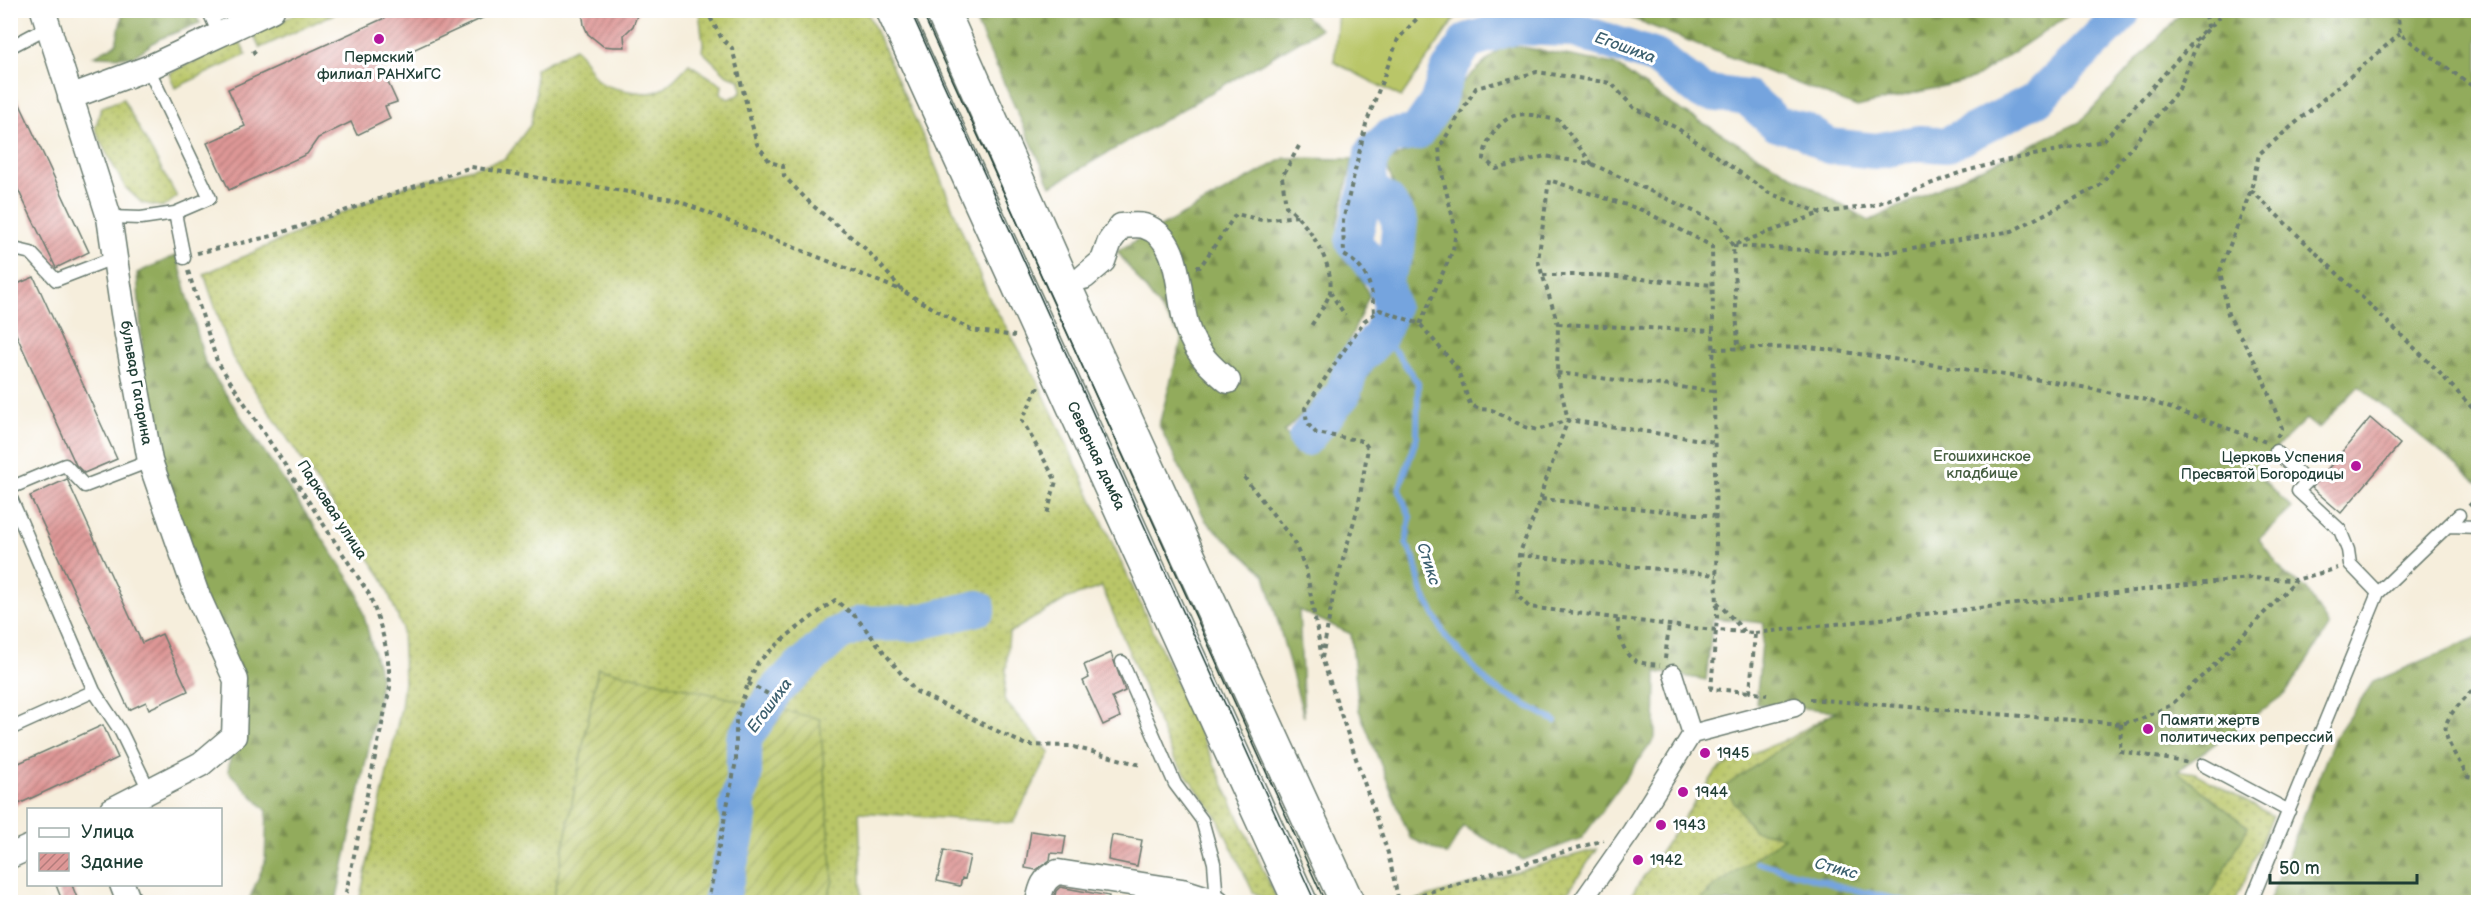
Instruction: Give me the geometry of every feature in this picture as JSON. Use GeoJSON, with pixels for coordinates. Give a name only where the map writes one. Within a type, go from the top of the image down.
{"type":"FeatureCollection","features":[{"type":"Feature","properties":{"kind":"main road","name":"Северная дамба"},"geometry":{"type":"LineString","coordinates":[[892,10],[1300,903]]}},
{"type":"Feature","properties":{"kind":"main road"},"geometry":{"type":"LineString","coordinates":[[942,10],[1064,285],[1347,903]]}},
{"type":"Feature","properties":{"kind":"street"},"geometry":{"type":"LineString","coordinates":[[70,97],[148,68],[213,21],[272,10]]}},
{"type":"Feature","properties":{"kind":"street","name":"бульвар Гагарина"},"geometry":{"type":"LineString","coordinates":[[46,19],[109,216],[123,313],[150,461],[196,591],[236,680],[234,736],[201,764],[116,808]]}},
{"type":"Feature","properties":{"kind":"street"},"geometry":{"type":"LineString","coordinates":[[1084,277],[1103,261],[1110,241],[1121,226],[1143,226],[1164,237],[1176,265],[1189,333],[1204,361],[1228,381]]}},
{"type":"Feature","properties":{"kind":"street"},"geometry":{"type":"LineString","coordinates":[[1673,674],[1692,734]]}},
{"type":"Feature","properties":{"kind":"street"},"geometry":{"type":"LineString","coordinates":[[1582,903],[1631,832],[1692,734],[1801,703]]}},
{"type":"Feature","properties":{"kind":"street"},"geometry":{"type":"LineString","coordinates":[[10,856],[27,848]]}},
{"type":"Feature","properties":{"kind":"street"},"geometry":{"type":"LineString","coordinates":[[1038,903],[1041,887],[1048,876],[1058,872],[1182,891],[1217,902]]}},
{"type":"Feature","properties":{"kind":"street"},"geometry":{"type":"LineString","coordinates":[[122,886],[129,903]]}},
{"type":"Feature","properties":{"kind":"lane"},"geometry":{"type":"LineString","coordinates":[[213,21],[228,10]]}},
{"type":"Feature","properties":{"kind":"lane"},"geometry":{"type":"LineString","coordinates":[[10,47],[46,19]]}},
{"type":"Feature","properties":{"kind":"lane"},"geometry":{"type":"LineString","coordinates":[[109,216],[141,218],[175,213],[210,198],[148,68]]}},
{"type":"Feature","properties":{"kind":"lane"},"geometry":{"type":"LineString","coordinates":[[175,213],[183,258]]}},
{"type":"Feature","properties":{"kind":"lane"},"geometry":{"type":"LineString","coordinates":[[10,248],[31,253],[56,280],[116,257]]}},
{"type":"Feature","properties":{"kind":"lane"},"geometry":{"type":"LineString","coordinates":[[2276,451],[2307,482],[2298,491],[2340,530],[2348,550],[2350,564],[2378,593]]}},
{"type":"Feature","properties":{"kind":"lane"},"geometry":{"type":"LineString","coordinates":[[10,488],[65,465],[85,486],[150,461]]}},
{"type":"Feature","properties":{"kind":"lane"},"geometry":{"type":"LineString","coordinates":[[10,496],[94,691],[121,732],[149,790]]}},
{"type":"Feature","properties":{"kind":"lane"},"geometry":{"type":"LineString","coordinates":[[2251,903],[2378,593],[2459,515]]}},
{"type":"Feature","properties":{"kind":"lane"},"geometry":{"type":"LineString","coordinates":[[2450,526],[2478,527]]}},
{"type":"Feature","properties":{"kind":"lane"},"geometry":{"type":"LineString","coordinates":[[1122,662],[1175,784],[1202,820],[1214,863],[1217,902]]}},
{"type":"Feature","properties":{"kind":"lane"},"geometry":{"type":"LineString","coordinates":[[10,729],[94,691]]}},
{"type":"Feature","properties":{"kind":"lane"},"geometry":{"type":"LineString","coordinates":[[2203,765],[2289,811]]}},
{"type":"Feature","properties":{"kind":"path"},"geometry":{"type":"LineString","coordinates":[[706,10],[722,39],[732,48],[757,144],[770,162],[783,166],[784,176],[812,205],[867,250],[903,291]]}},
{"type":"Feature","properties":{"kind":"path"},"geometry":{"type":"LineString","coordinates":[[1374,312],[1372,290],[1359,264],[1344,255],[1343,221],[1366,124],[1398,39],[1425,10]]}},
{"type":"Feature","properties":{"kind":"path"},"geometry":{"type":"LineString","coordinates":[[1733,246],[1821,213],[1871,206],[1973,169],[2103,141],[2208,26],[2205,10]]}},
{"type":"Feature","properties":{"kind":"path"},"geometry":{"type":"LineString","coordinates":[[1733,246],[1877,254],[2012,231],[2099,186],[2179,89],[2199,39],[2226,10]]}},
{"type":"Feature","properties":{"kind":"path"},"geometry":{"type":"LineString","coordinates":[[2397,10],[2400,34],[2478,90]]}},
{"type":"Feature","properties":{"kind":"path"},"geometry":{"type":"LineString","coordinates":[[1714,349],[1810,347],[2067,384],[2147,400],[2274,444],[2282,428],[2260,371],[2228,314],[2220,271],[2251,189],[2259,154],[2400,34]]}},
{"type":"Feature","properties":{"kind":"path"},"geometry":{"type":"LineString","coordinates":[[1420,324],[1453,250],[1456,231],[1443,178],[1439,148],[1476,88],[1537,72],[1611,83],[1634,108],[1677,128],[1769,193],[1821,213]]}},
{"type":"Feature","properties":{"kind":"path"},"geometry":{"type":"LineString","coordinates":[[1592,164],[1559,120],[1517,114],[1504,119],[1485,145],[1484,159],[1496,169],[1545,156],[1592,164],[1719,223],[1733,246],[1738,348]]}},
{"type":"Feature","properties":{"kind":"path"},"geometry":{"type":"LineString","coordinates":[[1299,146],[1282,177],[1286,206],[1299,216],[1327,262],[1330,292],[1345,315]]}},
{"type":"Feature","properties":{"kind":"path"},"geometry":{"type":"LineString","coordinates":[[183,258],[208,250],[272,237],[471,167],[673,199],[903,291],[971,330],[1020,336]]}},
{"type":"Feature","properties":{"kind":"path"},"geometry":{"type":"LineString","coordinates":[[1757,693],[1711,689],[1717,630],[1712,246],[1642,210],[1549,180],[1538,261],[1558,324],[1557,373],[1568,420],[1519,555],[1517,595],[1529,606],[1618,619],[1717,630],[1755,633],[2249,578],[2296,580],[2350,564]]}},
{"type":"Feature","properties":{"kind":"path"},"geometry":{"type":"LineString","coordinates":[[2251,189],[2434,367],[2478,414]]}},
{"type":"Feature","properties":{"kind":"path"},"geometry":{"type":"LineString","coordinates":[[1176,265],[1200,267],[1236,214],[1263,220],[1299,216]]}},
{"type":"Feature","properties":{"kind":"path","name":"Парковая улица"},"geometry":{"type":"LineString","coordinates":[[183,258],[217,361],[369,594],[382,625],[389,656],[390,687],[344,903]]}},
{"type":"Feature","properties":{"kind":"path"},"geometry":{"type":"LineString","coordinates":[[1543,276],[1594,275],[1713,285]]}},
{"type":"Feature","properties":{"kind":"path"},"geometry":{"type":"LineString","coordinates":[[1311,326],[1330,292]]}},
{"type":"Feature","properties":{"kind":"path"},"geometry":{"type":"LineString","coordinates":[[1322,658],[1334,591],[1358,507],[1368,448],[1364,442],[1358,440],[1316,433],[1307,423],[1305,408],[1364,321],[1380,310],[1420,324],[1457,368],[1470,404],[1479,409],[1492,410],[1525,427],[1538,430],[1568,420],[1715,442]]}},
{"type":"Feature","properties":{"kind":"path"},"geometry":{"type":"LineString","coordinates":[[1558,324],[1713,331]]}},
{"type":"Feature","properties":{"kind":"path"},"geometry":{"type":"LineString","coordinates":[[1557,373],[1714,391]]}},
{"type":"Feature","properties":{"kind":"path"},"geometry":{"type":"LineString","coordinates":[[1042,378],[1022,420],[1056,481],[1047,514]]}},
{"type":"Feature","properties":{"kind":"path"},"geometry":{"type":"LineString","coordinates":[[1244,477],[1293,540],[1305,569],[1322,658],[1388,853],[1398,902],[1631,832]]}},
{"type":"Feature","properties":{"kind":"path"},"geometry":{"type":"LineString","coordinates":[[1541,499],[1716,516]]}},
{"type":"Feature","properties":{"kind":"path"},"geometry":{"type":"LineString","coordinates":[[1519,555],[1717,574]]}},
{"type":"Feature","properties":{"kind":"path"},"geometry":{"type":"LineString","coordinates":[[1801,703],[2121,724],[2141,719],[2171,705],[2215,664],[2296,580]]}},
{"type":"Feature","properties":{"kind":"path"},"geometry":{"type":"LineString","coordinates":[[708,903],[736,761],[736,720],[748,684],[758,662],[788,635],[835,600],[856,617],[915,691],[1026,746],[1070,746],[1141,765]]}},
{"type":"Feature","properties":{"kind":"path"},"geometry":{"type":"LineString","coordinates":[[1717,602],[1745,632]]}},
{"type":"Feature","properties":{"kind":"path"},"geometry":{"type":"LineString","coordinates":[[1618,619],[1617,626],[1629,657],[1636,661],[1664,665],[1670,625]]}},
{"type":"Feature","properties":{"kind":"path"},"geometry":{"type":"LineString","coordinates":[[1750,692],[1755,633]]}},
{"type":"Feature","properties":{"kind":"path"},"geometry":{"type":"LineString","coordinates":[[748,684],[770,695]]}},
{"type":"Feature","properties":{"kind":"path"},"geometry":{"type":"LineString","coordinates":[[2478,684],[2447,717],[2445,738],[2468,777],[2478,779]]}},
{"type":"Feature","properties":{"kind":"path"},"geometry":{"type":"LineString","coordinates":[[2121,724],[2120,751],[2203,765]]}},
{"type":"Feature","properties":{"kind":"green space"},"geometry":{"type":"Polygon","coordinates":[[[1338,10],[1460,11],[1401,97],[1334,62],[1338,10]]]}},
{"type":"Feature","properties":{"kind":"green space"},"geometry":{"type":"Polygon","coordinates":[[[123,11],[192,11],[200,23],[159,39],[133,57],[94,56],[116,44],[123,11]]]}},
{"type":"Feature","properties":{"kind":"green space"},"geometry":{"type":"Polygon","coordinates":[[[302,11],[340,11],[260,48],[253,34],[302,11]]]}},
{"type":"Feature","properties":{"kind":"green space"},"geometry":{"type":"Polygon","coordinates":[[[699,11],[867,11],[932,157],[989,298],[1038,382],[1278,902],[1271,902],[1253,892],[1217,817],[1173,757],[1102,587],[1068,598],[1009,633],[1004,700],[1050,753],[1013,823],[859,812],[862,902],[826,902],[833,880],[598,668],[553,902],[359,902],[401,708],[404,681],[402,628],[383,579],[232,357],[204,274],[396,189],[505,159],[531,124],[536,95],[535,69],[575,48],[596,78],[611,87],[638,92],[658,91],[689,64],[722,85],[721,93],[728,99],[739,95],[742,89],[739,79],[727,75],[702,51],[699,11]]]}},
{"type":"Feature","properties":{"kind":"green space"},"geometry":{"type":"Polygon","coordinates":[[[971,11],[1300,11],[1320,29],[1051,186],[971,11]]]}},
{"type":"Feature","properties":{"kind":"green space"},"geometry":{"type":"Polygon","coordinates":[[[1613,11],[2075,11],[1973,79],[1857,107],[1613,11]]]}},
{"type":"Feature","properties":{"kind":"green space","name":"Егошихинское кладбище"},"geometry":{"type":"Polygon","coordinates":[[[2183,11],[2478,11],[2478,483],[2359,386],[2318,429],[2306,419],[2253,470],[2292,508],[2259,539],[2286,576],[2306,588],[2329,627],[2286,693],[2177,771],[2248,827],[2207,902],[1699,902],[1711,889],[1784,837],[1753,830],[1724,787],[1836,711],[1756,704],[1764,623],[1713,618],[1706,680],[1656,672],[1655,738],[1582,838],[1523,860],[1463,826],[1447,855],[1410,838],[1359,710],[1351,634],[1299,610],[1304,717],[1265,575],[1206,521],[1159,425],[1182,338],[1117,251],[1285,158],[1353,159],[1337,225],[1369,296],[1329,386],[1284,432],[1306,453],[1344,414],[1390,339],[1400,307],[1398,267],[1408,242],[1403,210],[1385,162],[1433,139],[1451,93],[1505,44],[1614,64],[1671,104],[1869,221],[2080,122],[2183,11]]]}},
{"type":"Feature","properties":{"kind":"green space"},"geometry":{"type":"Polygon","coordinates":[[[240,41],[246,55],[175,88],[169,73],[240,41]]]}},
{"type":"Feature","properties":{"kind":"green space"},"geometry":{"type":"Polygon","coordinates":[[[123,99],[177,197],[163,207],[142,203],[125,187],[95,128],[102,107],[123,99]]]}},
{"type":"Feature","properties":{"kind":"green space"},"geometry":{"type":"Polygon","coordinates":[[[177,255],[205,363],[357,590],[380,676],[378,704],[336,902],[248,902],[265,862],[267,811],[228,771],[234,736],[236,680],[150,461],[137,273],[177,255]]]}},
{"type":"Feature","properties":{"kind":"green space"},"geometry":{"type":"Polygon","coordinates":[[[2478,637],[2478,902],[2269,902],[2335,737],[2373,682],[2478,637]]]}},
{"type":"Feature","properties":{"kind":"green space"},"geometry":{"type":"Polygon","coordinates":[[[598,668],[820,719],[833,880],[826,902],[553,902],[598,668]]]}},
{"type":"Feature","properties":{"kind":"green space"},"geometry":{"type":"Polygon","coordinates":[[[1837,710],[2195,773],[2273,816],[2235,902],[1626,902],[1717,770],[1790,738],[1837,710]]]}},
{"type":"Feature","properties":{"kind":"green space"},"geometry":{"type":"Polygon","coordinates":[[[1597,849],[1561,902],[1549,902],[1541,897],[1536,902],[1409,902],[1597,849]]]}},
{"type":"Feature","properties":{"kind":"building"},"geometry":{"type":"Polygon","coordinates":[[[402,10],[500,10],[380,65],[397,102],[385,106],[390,119],[357,135],[351,122],[318,138],[307,154],[229,190],[207,143],[245,126],[228,89],[402,10]]]}},
{"type":"Feature","properties":{"kind":"building"},"geometry":{"type":"Polygon","coordinates":[[[582,10],[639,10],[633,26],[624,35],[625,47],[613,47],[603,46],[588,34],[582,10]]]}},
{"type":"Feature","properties":{"kind":"building"},"geometry":{"type":"Polygon","coordinates":[[[10,83],[89,252],[56,268],[10,173],[10,83]]]}},
{"type":"Feature","properties":{"kind":"building"},"geometry":{"type":"Polygon","coordinates":[[[34,277],[117,459],[84,473],[76,465],[10,321],[10,287],[34,277]]]}},
{"type":"Feature","properties":{"kind":"building","name":"Церковь Успения Пресвятой Богородицы"},"geometry":{"type":"Polygon","coordinates":[[[2370,418],[2400,444],[2341,513],[2312,488],[2370,418]]]}},
{"type":"Feature","properties":{"kind":"building"},"geometry":{"type":"Polygon","coordinates":[[[67,479],[142,643],[162,634],[188,691],[149,709],[146,702],[129,710],[30,496],[67,479]]]}},
{"type":"Feature","properties":{"kind":"building"},"geometry":{"type":"Polygon","coordinates":[[[1111,653],[1125,691],[1112,697],[1120,717],[1103,725],[1083,681],[1089,678],[1084,665],[1111,653]]]}},
{"type":"Feature","properties":{"kind":"building"},"geometry":{"type":"Polygon","coordinates":[[[103,725],[118,758],[10,808],[10,767],[103,725]]]}},
{"type":"Feature","properties":{"kind":"building"},"geometry":{"type":"Polygon","coordinates":[[[1031,831],[1066,836],[1063,854],[1051,853],[1050,860],[1036,870],[1025,868],[1031,831]]]}},
{"type":"Feature","properties":{"kind":"building"},"geometry":{"type":"Polygon","coordinates":[[[1112,835],[1142,840],[1137,866],[1108,860],[1112,835]]]}},
{"type":"Feature","properties":{"kind":"building"},"geometry":{"type":"Polygon","coordinates":[[[944,850],[970,856],[965,879],[962,878],[960,886],[937,881],[944,850]]]}},
{"type":"Feature","properties":{"kind":"building"},"geometry":{"type":"Polygon","coordinates":[[[56,886],[72,886],[79,903],[63,903],[56,886]]]}},
{"type":"Feature","properties":{"kind":"building"},"geometry":{"type":"Polygon","coordinates":[[[1060,887],[1109,896],[1108,903],[1053,903],[1056,891],[1060,887]]]}},
{"type":"Feature","properties":{"kind":"waterway","name":"Егошиха"},"geometry":{"type":"LineString","coordinates":[[1306,438],[1343,394],[1352,365],[1380,336],[1391,308],[1384,278],[1353,242],[1367,187],[1372,153],[1391,136],[1416,133],[1437,103],[1447,73],[1467,41],[1514,27],[1571,29],[1656,57],[1702,92],[1748,98],[1777,124],[1804,130],[1829,146],[1876,151],[1920,143],[1946,145],[2037,99],[2121,15],[2120,10]]}},
{"type":"Feature","properties":{"kind":"waterway"},"geometry":{"type":"LineString","coordinates":[[1367,187],[1388,202],[1400,221],[1397,251],[1384,278]]}},
{"type":"Feature","properties":{"kind":"waterway","name":"Стикс"},"geometry":{"type":"LineString","coordinates":[[1380,336],[1396,352],[1418,383],[1417,437],[1399,490],[1410,517],[1406,544],[1414,558],[1422,592],[1446,637],[1491,686],[1555,721]]}},
{"type":"Feature","properties":{"kind":"waterway","name":"Егошиха"},"geometry":{"type":"LineString","coordinates":[[721,902],[737,834],[739,816],[736,809],[744,777],[744,739],[779,687],[836,635],[861,624],[915,623],[978,608]]}},
{"type":"Feature","properties":{"kind":"waterway","name":"Стикс"},"geometry":{"type":"LineString","coordinates":[[1757,862],[1846,888],[1908,902]]}},
{"type":"Feature","properties":{"kind":"tram line"},"geometry":{"type":"LineString","coordinates":[[910,10],[1315,902]]}},
{"type":"Feature","properties":{"kind":"tram line"},"geometry":{"type":"LineString","coordinates":[[921,10],[1325,902]]}},
{"type":"Feature","properties":{"kind":"place","name":"Пермский филиал РАНХиГС"},"geometry":{"type":"Point","coordinates":[379,39]}},
{"type":"Feature","properties":{"kind":"place","name":"Церковь Успения Пресвятой Богородицы"},"geometry":{"type":"Point","coordinates":[2356,466]}},
{"type":"Feature","properties":{"kind":"place","name":"Памяти жертв политических репрессий"},"geometry":{"type":"Point","coordinates":[2148,729]}},
{"type":"Feature","properties":{"kind":"place","name":"1945"},"geometry":{"type":"Point","coordinates":[1705,753]}},
{"type":"Feature","properties":{"kind":"place","name":"1944"},"geometry":{"type":"Point","coordinates":[1683,792]}},
{"type":"Feature","properties":{"kind":"place","name":"1943"},"geometry":{"type":"Point","coordinates":[1661,825]}},
{"type":"Feature","properties":{"kind":"place","name":"1942"},"geometry":{"type":"Point","coordinates":[1638,860]}}]}
